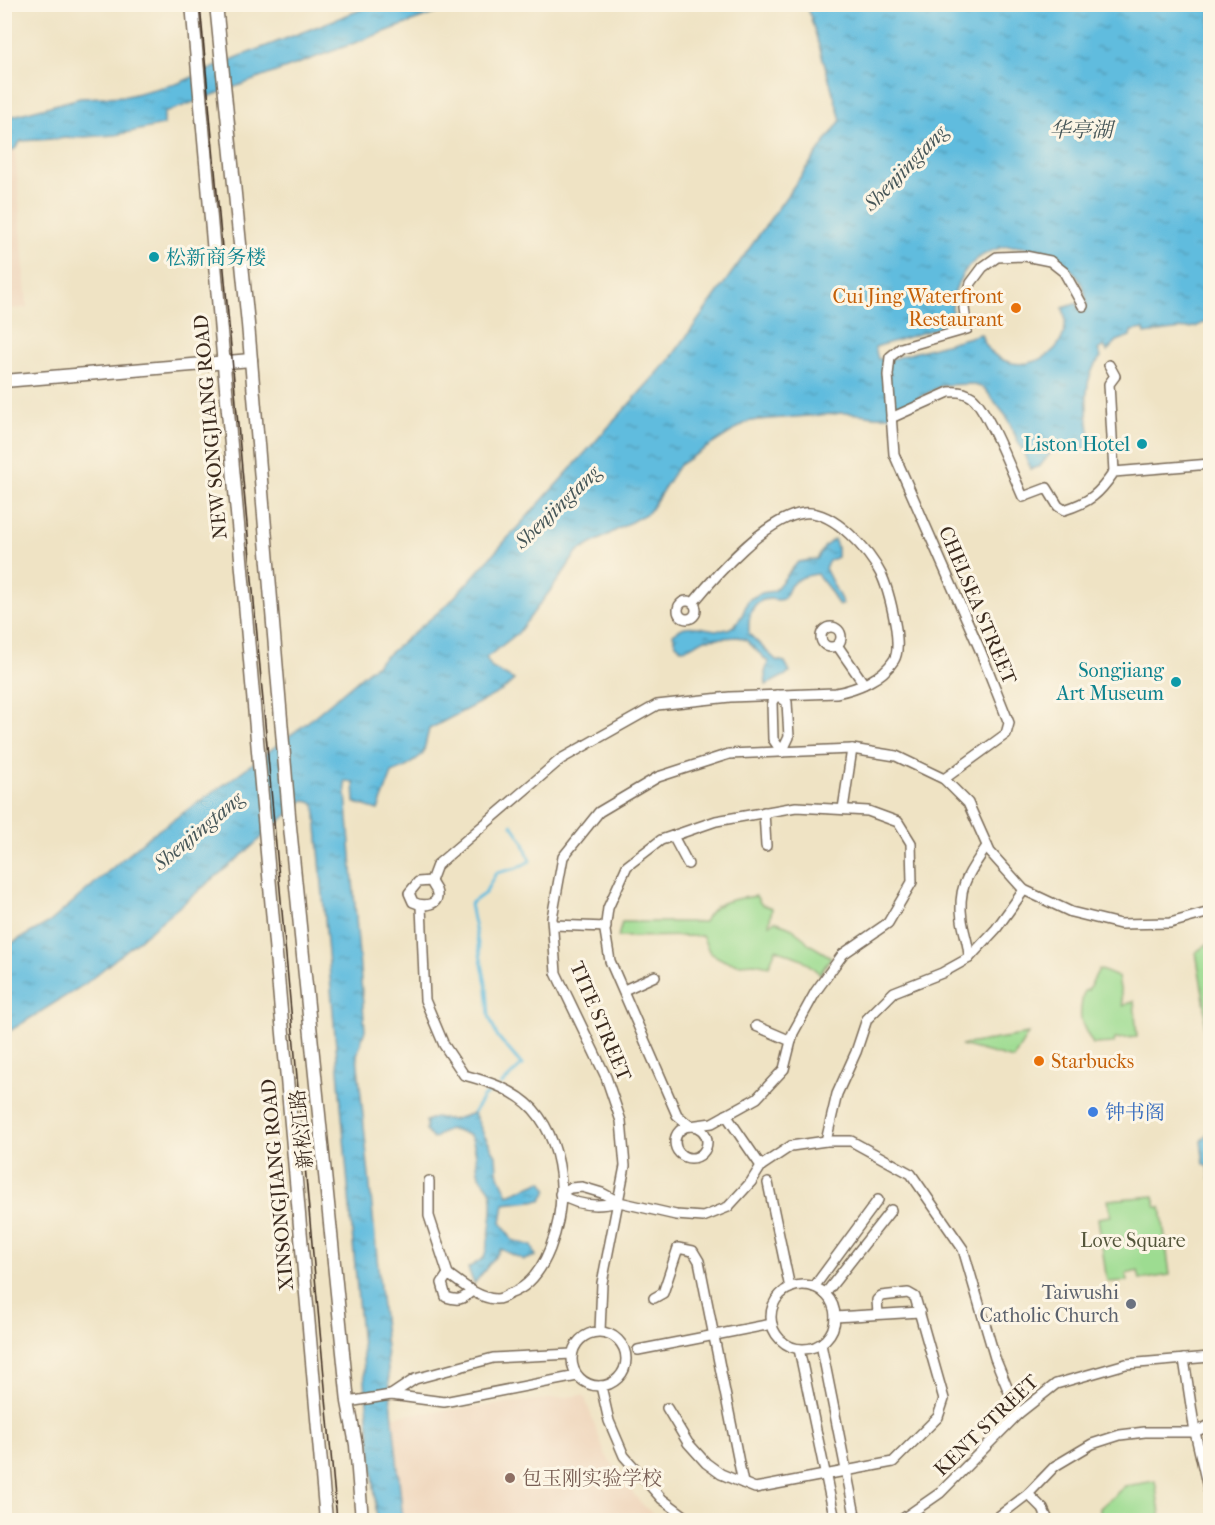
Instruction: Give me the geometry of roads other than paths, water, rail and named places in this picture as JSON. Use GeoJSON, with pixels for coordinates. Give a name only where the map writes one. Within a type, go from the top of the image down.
{"type":"FeatureCollection","features":[{"type":"Feature","properties":{"kind":"main road","name":"NEW SONGJIANG ROAD"},"geometry":{"type":"LineString","coordinates":[[192,4],[266,846]]}},
{"type":"Feature","properties":{"kind":"main road"},"geometry":{"type":"LineString","coordinates":[[4,381],[251,360],[216,4]]}},
{"type":"Feature","properties":{"kind":"main road","name":"新松江路"},"geometry":{"type":"LineString","coordinates":[[251,360],[290,827],[348,1402],[356,1445],[362,1521]]}},
{"type":"Feature","properties":{"kind":"main road","name":"XINSONGJIANG ROAD"},"geometry":{"type":"LineString","coordinates":[[266,846],[326,1521]]}},
{"type":"Feature","properties":{"kind":"street","name":"CHELSEA STREET"},"geometry":{"type":"LineString","coordinates":[[944,779],[1006,734],[1009,723],[980,650],[894,454],[888,375],[890,357],[901,348],[967,329],[964,308],[971,284],[983,267],[997,257],[1025,256],[1050,261],[1064,272],[1083,306]]}},
{"type":"Feature","properties":{"kind":"street"},"geometry":{"type":"LineString","coordinates":[[891,418],[949,392],[959,392],[972,397],[987,418],[1023,497],[1047,488],[1058,506],[1064,510],[1084,504],[1095,496],[1114,472],[1109,384],[1115,376],[1109,365]]}},
{"type":"Feature","properties":{"kind":"street"},"geometry":{"type":"LineString","coordinates":[[1114,472],[1210,464]]}},
{"type":"Feature","properties":{"kind":"street"},"geometry":{"type":"LineString","coordinates":[[431,881],[418,882],[409,893],[413,902],[421,906],[431,904],[436,900],[437,892],[431,881],[437,865],[561,759],[657,705],[730,697],[836,693],[850,690],[883,673],[895,658],[897,637],[893,611],[882,576],[868,555],[849,534],[830,518],[818,514],[804,513],[787,518],[769,528],[719,572],[693,603]]}},
{"type":"Feature","properties":{"kind":"street"},"geometry":{"type":"LineString","coordinates":[[837,645],[864,684]]}},
{"type":"Feature","properties":{"kind":"street"},"geometry":{"type":"LineString","coordinates":[[777,695],[787,702],[789,737],[782,752]]}},
{"type":"Feature","properties":{"kind":"street"},"geometry":{"type":"LineString","coordinates":[[777,695],[772,702],[773,739],[782,752]]}},
{"type":"Feature","properties":{"kind":"street"},"geometry":{"type":"LineString","coordinates":[[843,809],[852,749]]}},
{"type":"Feature","properties":{"kind":"street","name":"TITE STREET"},"geometry":{"type":"LineString","coordinates":[[600,1331],[602,1283],[625,1166],[621,1121],[606,1077],[556,973],[552,918],[563,857],[599,812],[658,777],[729,754],[852,749],[896,756],[944,779],[968,803],[990,852],[1024,890]]}},
{"type":"Feature","properties":{"kind":"street"},"geometry":{"type":"LineString","coordinates":[[796,807],[843,809],[867,811],[898,822],[911,843],[912,882],[888,923],[843,954],[816,991],[793,1033],[784,1069],[757,1098],[711,1123],[690,1126],[677,1115],[610,961],[606,927],[608,908],[627,866],[661,840],[716,820],[796,807]]}},
{"type":"Feature","properties":{"kind":"street"},"geometry":{"type":"LineString","coordinates":[[764,812],[766,846]]}},
{"type":"Feature","properties":{"kind":"street"},"geometry":{"type":"LineString","coordinates":[[673,836],[688,864]]}},
{"type":"Feature","properties":{"kind":"street"},"geometry":{"type":"LineString","coordinates":[[969,958],[969,943],[962,922],[962,889],[967,876],[987,846]]}},
{"type":"Feature","properties":{"kind":"street"},"geometry":{"type":"LineString","coordinates":[[826,1141],[837,1094],[856,1052],[867,1019],[894,992],[942,973],[969,958],[996,929],[1024,890],[1071,912],[1120,924],[1170,922],[1210,912]]}},
{"type":"Feature","properties":{"kind":"street"},"geometry":{"type":"LineString","coordinates":[[421,906],[425,1000],[444,1046],[464,1075],[516,1094],[534,1110],[552,1138],[561,1185],[557,1226],[542,1267],[521,1290],[497,1299],[472,1291],[448,1274],[429,1216],[429,1181]]}},
{"type":"Feature","properties":{"kind":"street"},"geometry":{"type":"LineString","coordinates":[[554,925],[606,927]]}},
{"type":"Feature","properties":{"kind":"street"},"geometry":{"type":"LineString","coordinates":[[624,990],[655,976]]}},
{"type":"Feature","properties":{"kind":"street"},"geometry":{"type":"LineString","coordinates":[[756,1026],[791,1041]]}},
{"type":"Feature","properties":{"kind":"street"},"geometry":{"type":"LineString","coordinates":[[726,1115],[760,1166]]}},
{"type":"Feature","properties":{"kind":"street"},"geometry":{"type":"LineString","coordinates":[[560,1194],[570,1188],[582,1187],[602,1193],[619,1202],[676,1215],[703,1217],[728,1207],[751,1182],[760,1166],[791,1146],[826,1141],[851,1141],[911,1174],[963,1250],[995,1358],[1018,1414]]}},
{"type":"Feature","properties":{"kind":"street"},"geometry":{"type":"LineString","coordinates":[[768,1183],[790,1288]]}},
{"type":"Feature","properties":{"kind":"street"},"geometry":{"type":"LineString","coordinates":[[560,1194],[571,1202],[593,1206],[601,1207],[619,1202]]}},
{"type":"Feature","properties":{"kind":"street"},"geometry":{"type":"LineString","coordinates":[[814,1287],[878,1200]]}},
{"type":"Feature","properties":{"kind":"street"},"geometry":{"type":"LineString","coordinates":[[825,1294],[891,1210]]}},
{"type":"Feature","properties":{"kind":"street"},"geometry":{"type":"LineString","coordinates":[[654,1298],[663,1293],[678,1248],[693,1251],[699,1261],[742,1483]]}},
{"type":"Feature","properties":{"kind":"street"},"geometry":{"type":"LineString","coordinates":[[448,1274],[442,1283],[446,1297],[456,1301],[463,1299],[472,1291]]}},
{"type":"Feature","properties":{"kind":"street"},"geometry":{"type":"LineString","coordinates":[[814,1287],[825,1294],[834,1308],[832,1332],[814,1348],[790,1347],[776,1334],[772,1324],[771,1313],[775,1303],[781,1294],[790,1288],[814,1287]]}},
{"type":"Feature","properties":{"kind":"street"},"geometry":{"type":"LineString","coordinates":[[667,1408],[688,1443],[706,1463],[721,1474],[755,1488],[893,1461],[938,1417],[944,1399],[915,1298],[908,1293],[881,1296],[877,1300],[878,1314]]}},
{"type":"Feature","properties":{"kind":"street"},"geometry":{"type":"LineString","coordinates":[[835,1317],[920,1312]]}},
{"type":"Feature","properties":{"kind":"street"},"geometry":{"type":"LineString","coordinates":[[638,1350],[772,1324]]}},
{"type":"Feature","properties":{"kind":"street"},"geometry":{"type":"LineString","coordinates":[[600,1331],[612,1334],[620,1341],[626,1354],[626,1365],[622,1374],[611,1383],[601,1386],[591,1385],[578,1376],[574,1369],[572,1354],[582,1337],[600,1331]]}},
{"type":"Feature","properties":{"kind":"street"},"geometry":{"type":"LineString","coordinates":[[821,1344],[856,1521]]}},
{"type":"Feature","properties":{"kind":"street"},"geometry":{"type":"LineString","coordinates":[[799,1349],[835,1521]]}},
{"type":"Feature","properties":{"kind":"street"},"geometry":{"type":"LineString","coordinates":[[392,1395],[415,1379],[493,1358],[572,1354]]}},
{"type":"Feature","properties":{"kind":"street","name":"KENT STREET"},"geometry":{"type":"LineString","coordinates":[[901,1521],[940,1493],[1018,1414],[1056,1384],[1126,1364],[1210,1357]]}},
{"type":"Feature","properties":{"kind":"street"},"geometry":{"type":"LineString","coordinates":[[1184,1359],[1195,1432],[1210,1497]]}},
{"type":"Feature","properties":{"kind":"street"},"geometry":{"type":"LineString","coordinates":[[348,1402],[392,1395],[444,1402],[578,1376]]}},
{"type":"Feature","properties":{"kind":"street"},"geometry":{"type":"LineString","coordinates":[[601,1386],[609,1421],[624,1456],[662,1499],[690,1521]]}},
{"type":"Feature","properties":{"kind":"street"},"geometry":{"type":"LineString","coordinates":[[994,1521],[1029,1494],[1055,1466],[1092,1444],[1129,1434],[1195,1432],[1210,1425]]}},
{"type":"Feature","properties":{"kind":"street"},"geometry":{"type":"LineString","coordinates":[[1029,1494],[1043,1509],[1048,1521]]}},
{"type":"Feature","properties":{"kind":"water"},"geometry":{"type":"Polygon","coordinates":[[[373,5],[458,5],[164,113],[164,125],[116,135],[21,141],[15,149],[5,153],[5,118],[80,98],[127,96],[179,83],[238,57],[373,5]]]}},
{"type":"Feature","properties":{"kind":"water","name":"华亭湖"},"geometry":{"type":"Polygon","coordinates":[[[807,5],[1210,5],[1210,320],[1195,327],[1145,334],[1144,329],[1131,331],[1130,336],[1117,341],[1107,351],[1104,346],[1098,350],[1101,357],[1089,378],[1087,389],[1091,450],[1057,445],[1040,466],[1031,469],[1006,416],[984,388],[971,384],[943,385],[895,410],[895,414],[887,416],[842,413],[747,422],[679,465],[649,512],[577,552],[518,633],[486,658],[492,668],[514,680],[502,691],[429,729],[423,754],[406,767],[392,773],[378,810],[355,803],[354,782],[345,781],[365,1030],[357,1055],[403,1520],[377,1520],[315,804],[304,800],[241,856],[85,984],[5,1034],[5,947],[50,922],[147,838],[304,725],[449,603],[671,358],[841,120],[807,5]],[[1007,246],[993,250],[971,264],[963,273],[954,296],[952,324],[875,347],[878,359],[895,358],[981,334],[990,350],[1003,360],[1018,364],[1034,362],[1049,354],[1060,343],[1065,327],[1063,308],[1077,303],[1079,309],[1087,306],[1084,291],[1079,279],[1060,260],[1035,249],[1007,246]]]}},
{"type":"Feature","properties":{"kind":"water"},"geometry":{"type":"Polygon","coordinates":[[[834,539],[837,557],[829,561],[825,568],[843,604],[839,606],[817,574],[797,580],[782,599],[758,602],[752,611],[749,634],[776,660],[785,662],[790,673],[766,685],[765,673],[768,662],[746,640],[738,637],[705,639],[682,649],[676,644],[673,634],[685,627],[720,630],[733,627],[741,617],[748,600],[761,593],[774,591],[798,562],[817,559],[825,546],[834,539]]]}},
{"type":"Feature","properties":{"kind":"water"},"geometry":{"type":"Polygon","coordinates":[[[474,1113],[496,1155],[497,1171],[508,1195],[542,1181],[548,1190],[541,1200],[504,1204],[501,1222],[512,1240],[532,1246],[536,1256],[524,1260],[501,1249],[474,1284],[468,1268],[484,1258],[492,1213],[492,1196],[479,1175],[470,1135],[448,1129],[433,1139],[426,1131],[426,1121],[435,1117],[452,1120],[474,1113]]]}},
{"type":"Feature","properties":{"kind":"water"},"geometry":{"type":"Polygon","coordinates":[[[1210,1130],[1210,1179],[1209,1167],[1204,1164],[1201,1141],[1210,1130]]]}},
{"type":"Feature","properties":{"kind":"waterway"},"geometry":{"type":"LineString","coordinates":[[501,1085],[522,1065],[497,1036],[489,1016],[487,989],[470,904],[485,893],[496,873],[517,868],[530,861],[523,841],[512,825]]}},
{"type":"Feature","properties":{"kind":"waterway"},"geometry":{"type":"LineString","coordinates":[[474,1112],[483,1097],[496,1088]]}},
{"type":"Feature","properties":{"kind":"tram line"},"geometry":{"type":"LineString","coordinates":[[200,4],[337,1520]]}},
{"type":"Feature","properties":{"kind":"place","name":"松新商务楼"},"geometry":{"type":"Point","coordinates":[154,257]}},
{"type":"Feature","properties":{"kind":"place","name":"Cui Jing Waterfront Restaurant"},"geometry":{"type":"Point","coordinates":[1016,308]}},
{"type":"Feature","properties":{"kind":"place","name":"Liston Hotel"},"geometry":{"type":"Point","coordinates":[1142,444]}},
{"type":"Feature","properties":{"kind":"place","name":"Songjiang Art Museum"},"geometry":{"type":"Point","coordinates":[1176,682]}},
{"type":"Feature","properties":{"kind":"place","name":"Starbucks"},"geometry":{"type":"Point","coordinates":[1039,1061]}},
{"type":"Feature","properties":{"kind":"place","name":"钟书阁"},"geometry":{"type":"Point","coordinates":[1093,1112]}},
{"type":"Feature","properties":{"kind":"place","name":"Taiwushi Catholic Church"},"geometry":{"type":"Point","coordinates":[1131,1304]}},
{"type":"Feature","properties":{"kind":"place","name":"包玉刚实验学校"},"geometry":{"type":"Point","coordinates":[510,1478]}},
{"type":"Feature","properties":{"kind":"water label","name":"Shenjingtang"},"geometry":{"type":"Point","coordinates":[905,168]}},
{"type":"Feature","properties":{"kind":"water label","name":"Shenjingtang"},"geometry":{"type":"Point","coordinates":[557,507]}},
{"type":"Feature","properties":{"kind":"water label","name":"Shenjingtang"},"geometry":{"type":"Point","coordinates":[198,831]}},
{"type":"Feature","properties":{"kind":"park label","name":"Love Square"},"geometry":{"type":"Point","coordinates":[1133,1240]}}]}
